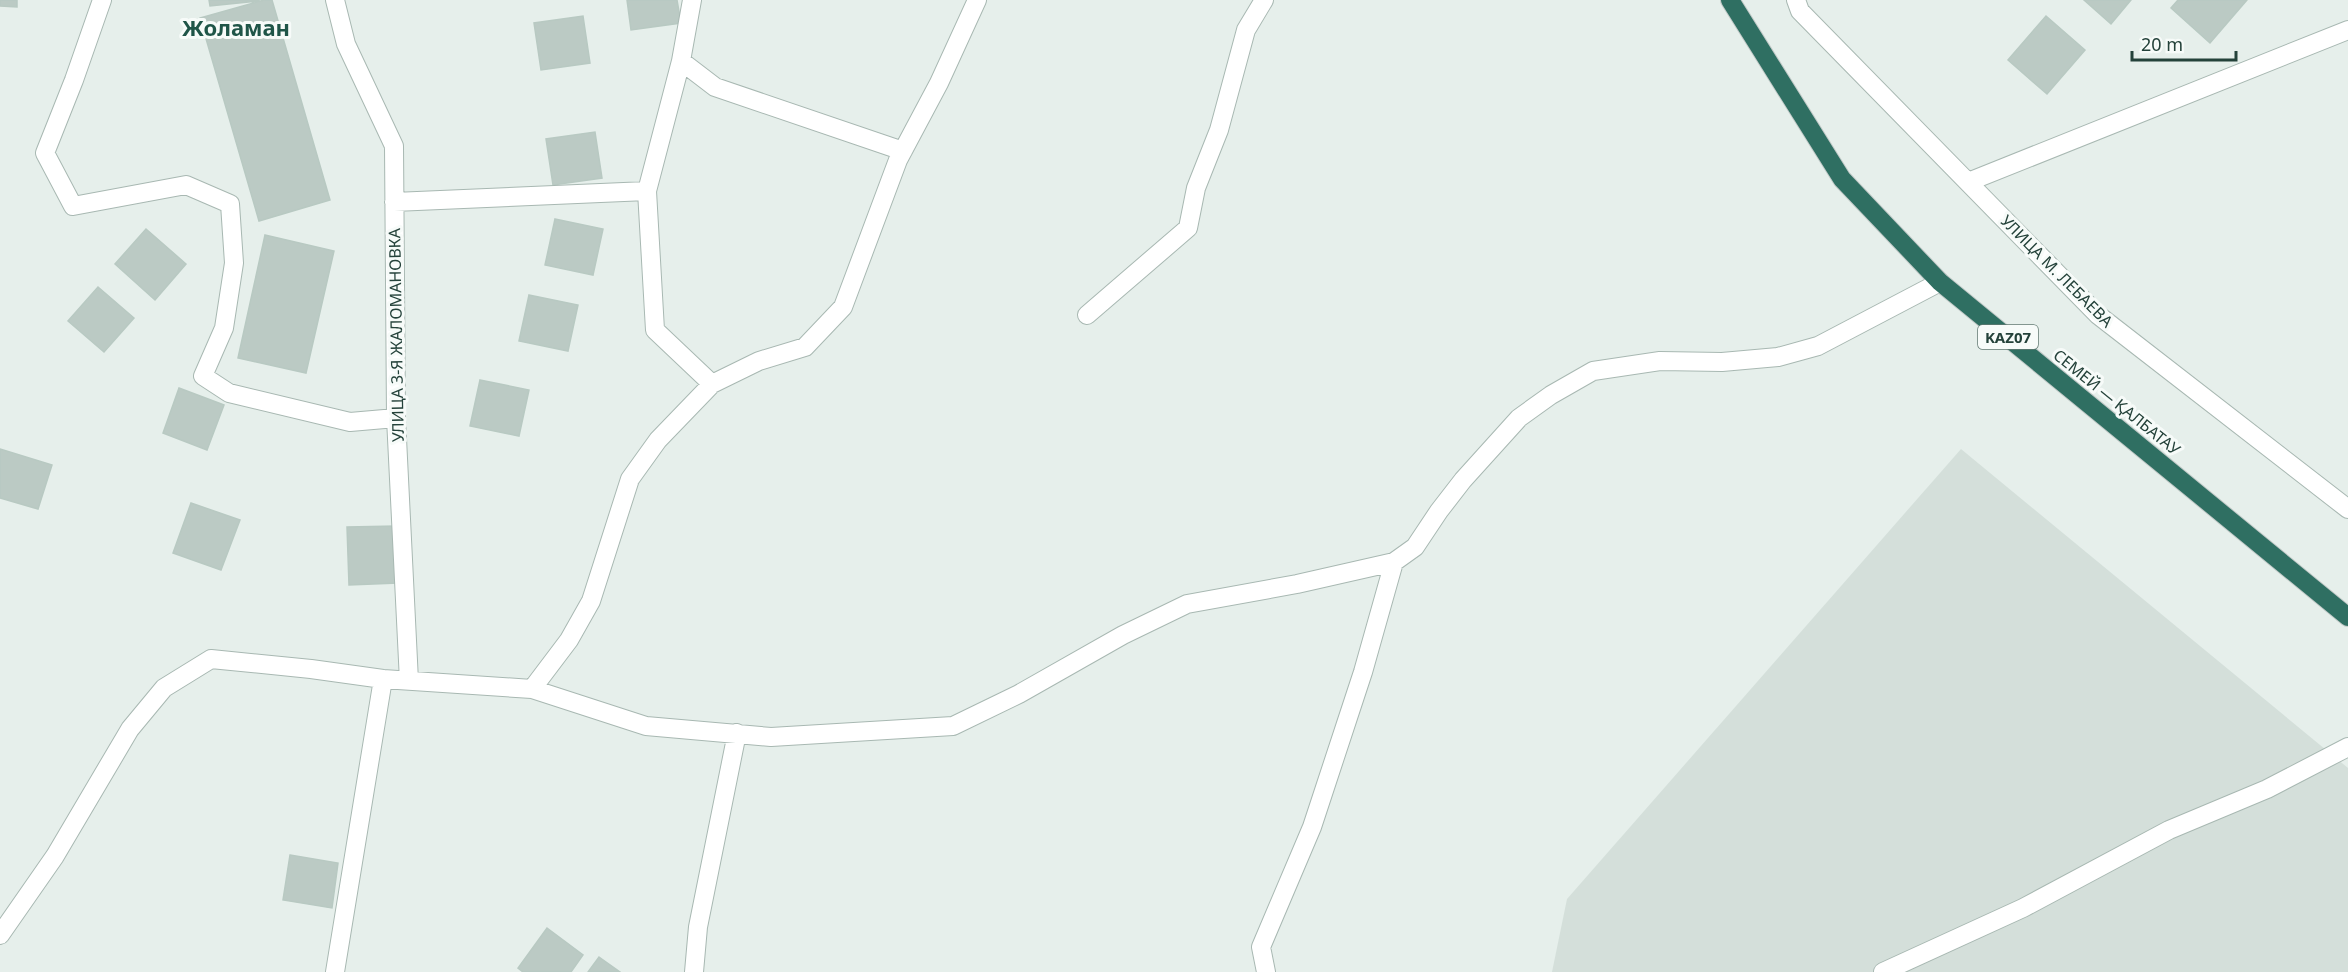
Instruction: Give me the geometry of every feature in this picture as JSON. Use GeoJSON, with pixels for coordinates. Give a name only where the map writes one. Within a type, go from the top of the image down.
{"type":"FeatureCollection","features":[{"type":"Feature","properties":{"kind":"highway","name":"СЕМЕЙ — ҚАЛБАТАУ"},"geometry":{"type":"LineString","coordinates":[[1730,0],[1842,179],[1940,282],[2348,617]]}},
{"type":"Feature","properties":{"kind":"street"},"geometry":{"type":"LineString","coordinates":[[102,0],[45,153],[73,206],[186,185],[230,204],[234,263],[224,328],[203,376],[229,393],[350,422],[396,418]]}},
{"type":"Feature","properties":{"kind":"street","name":"УЛИЦА 3-Я ЖАЛОМАНОВКА"},"geometry":{"type":"LineString","coordinates":[[335,0],[346,44],[394,146],[396,418],[409,681]]}},
{"type":"Feature","properties":{"kind":"street"},"geometry":{"type":"LineString","coordinates":[[692,0],[681,61],[647,191],[655,330],[712,384]]}},
{"type":"Feature","properties":{"kind":"street"},"geometry":{"type":"LineString","coordinates":[[532,689],[569,640],[591,601],[630,479],[658,440],[712,384],[759,361],[805,347],[843,307],[903,151],[939,83],[977,0]]}},
{"type":"Feature","properties":{"kind":"street"},"geometry":{"type":"LineString","coordinates":[[1087,315],[1188,228],[1196,188],[1219,130],[1246,30],[1264,0]]}},
{"type":"Feature","properties":{"kind":"street","name":"УЛИЦА М. ЛЕБАЕВА"},"geometry":{"type":"LineString","coordinates":[[1796,0],[1800,11],[2098,315],[2348,509]]}},
{"type":"Feature","properties":{"kind":"street"},"geometry":{"type":"LineString","coordinates":[[1968,182],[2348,30]]}},
{"type":"Feature","properties":{"kind":"street"},"geometry":{"type":"LineString","coordinates":[[681,61],[715,87],[903,151]]}},
{"type":"Feature","properties":{"kind":"street"},"geometry":{"type":"LineString","coordinates":[[394,202],[647,191]]}},
{"type":"Feature","properties":{"kind":"street"},"geometry":{"type":"LineString","coordinates":[[0,935],[55,856],[130,729],[164,688],[211,659],[383,679],[532,689],[646,726],[771,737],[953,726],[1019,694],[1123,635],[1187,604],[1297,584],[1394,562],[1415,547],[1463,480],[1519,418],[1551,394],[1593,371],[1660,361],[1722,362],[1778,357],[1818,346],[1940,282]]}},
{"type":"Feature","properties":{"kind":"street"},"geometry":{"type":"LineString","coordinates":[[1266,972],[1261,947],[1312,827],[1363,672],[1394,562]]}},
{"type":"Feature","properties":{"kind":"street"},"geometry":{"type":"LineString","coordinates":[[335,972],[383,679]]}},
{"type":"Feature","properties":{"kind":"street"},"geometry":{"type":"LineString","coordinates":[[694,972],[698,927],[737,734]]}},
{"type":"Feature","properties":{"kind":"street"},"geometry":{"type":"LineString","coordinates":[[1883,972],[2023,908],[2169,830],[2267,789],[2348,747]]}},
{"type":"Feature","properties":{"kind":"shaded area"},"geometry":{"type":"Polygon","coordinates":[[[1961,449],[2348,768],[2348,972],[1552,972],[1567,899],[1961,449]]]}},
{"type":"Feature","properties":{"kind":"building"},"geometry":{"type":"Polygon","coordinates":[[[0,0],[17,0],[17,7],[0,6],[0,0]]]}},
{"type":"Feature","properties":{"kind":"building"},"geometry":{"type":"Polygon","coordinates":[[[209,0],[259,0],[259,1],[210,6],[209,0]]]}},
{"type":"Feature","properties":{"kind":"building"},"geometry":{"type":"Polygon","coordinates":[[[264,0],[272,0],[330,200],[259,221],[200,18],[264,0]]]}},
{"type":"Feature","properties":{"kind":"building"},"geometry":{"type":"Polygon","coordinates":[[[627,0],[677,0],[681,23],[631,30],[627,0]]]}},
{"type":"Feature","properties":{"kind":"building"},"geometry":{"type":"Polygon","coordinates":[[[2084,0],[2131,0],[2111,24],[2084,0]]]}},
{"type":"Feature","properties":{"kind":"building"},"geometry":{"type":"Polygon","coordinates":[[[2178,0],[2247,0],[2210,43],[2171,8],[2178,0]]]}},
{"type":"Feature","properties":{"kind":"building"},"geometry":{"type":"Polygon","coordinates":[[[583,16],[590,63],[541,70],[534,23],[583,16]]]}},
{"type":"Feature","properties":{"kind":"building"},"geometry":{"type":"Polygon","coordinates":[[[2046,16],[2085,50],[2047,94],[2008,60],[2046,16]]]}},
{"type":"Feature","properties":{"kind":"building"},"geometry":{"type":"Polygon","coordinates":[[[595,132],[602,178],[553,185],[546,139],[595,132]]]}},
{"type":"Feature","properties":{"kind":"building"},"geometry":{"type":"Polygon","coordinates":[[[555,219],[603,229],[593,275],[545,265],[555,219]]]}},
{"type":"Feature","properties":{"kind":"building"},"geometry":{"type":"Polygon","coordinates":[[[146,229],[186,264],[155,300],[115,264],[146,229]]]}},
{"type":"Feature","properties":{"kind":"building"},"geometry":{"type":"Polygon","coordinates":[[[265,235],[334,251],[306,373],[238,358],[265,235]]]}},
{"type":"Feature","properties":{"kind":"building"},"geometry":{"type":"Polygon","coordinates":[[[98,287],[134,318],[104,352],[68,321],[98,287]]]}},
{"type":"Feature","properties":{"kind":"building"},"geometry":{"type":"Polygon","coordinates":[[[529,295],[578,305],[568,351],[519,341],[529,295]]]}},
{"type":"Feature","properties":{"kind":"building"},"geometry":{"type":"Polygon","coordinates":[[[480,380],[529,390],[519,436],[470,426],[480,380]]]}},
{"type":"Feature","properties":{"kind":"building"},"geometry":{"type":"Polygon","coordinates":[[[179,388],[224,405],[207,450],[163,433],[179,388]]]}},
{"type":"Feature","properties":{"kind":"building"},"geometry":{"type":"Polygon","coordinates":[[[0,449],[52,465],[38,509],[0,498],[0,449]]]}},
{"type":"Feature","properties":{"kind":"building"},"geometry":{"type":"Polygon","coordinates":[[[191,503],[240,520],[221,570],[173,553],[191,503]]]}},
{"type":"Feature","properties":{"kind":"building"},"geometry":{"type":"Polygon","coordinates":[[[396,526],[398,583],[349,585],[347,527],[396,526]]]}},
{"type":"Feature","properties":{"kind":"building"},"geometry":{"type":"Polygon","coordinates":[[[290,855],[338,863],[332,908],[283,900],[290,855]]]}},
{"type":"Feature","properties":{"kind":"building"},"geometry":{"type":"Polygon","coordinates":[[[547,928],[583,955],[571,972],[523,972],[518,968],[547,928]]]}},
{"type":"Feature","properties":{"kind":"building"},"geometry":{"type":"Polygon","coordinates":[[[599,957],[620,972],[588,972],[599,957]]]}},
{"type":"Feature","properties":{"kind":"district","name":"Жоламан"},"geometry":{"type":"Point","coordinates":[236,27]}}]}
